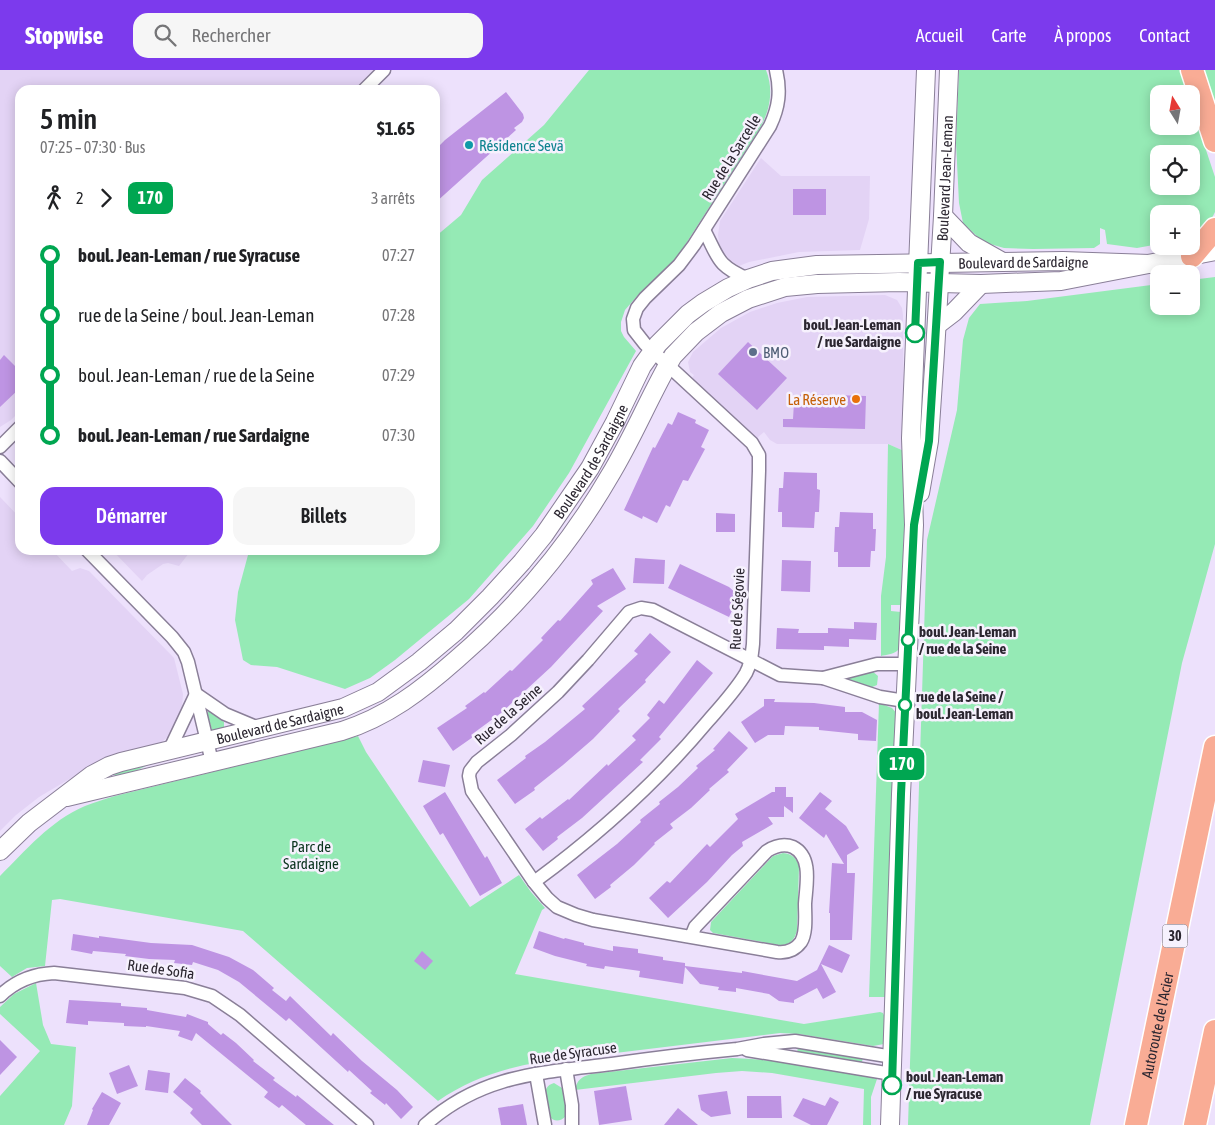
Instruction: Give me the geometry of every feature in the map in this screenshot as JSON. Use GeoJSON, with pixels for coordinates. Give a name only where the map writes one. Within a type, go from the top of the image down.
{"type":"FeatureCollection","features":[{"type":"Feature","properties":{"kind":"highway"},"geometry":{"type":"LineString","coordinates":[[1192,70],[1215,141]]}},
{"type":"Feature","properties":{"kind":"highway"},"geometry":{"type":"LineString","coordinates":[[1192,256],[1215,229]]}},
{"type":"Feature","properties":{"kind":"highway","name":"Autoroute de l'Acier"},"geometry":{"type":"LineString","coordinates":[[1136,1125],[1215,748]]}},
{"type":"Feature","properties":{"kind":"highway"},"geometry":{"type":"LineString","coordinates":[[1195,1125],[1215,1031]]}},
{"type":"Feature","properties":{"kind":"street"},"geometry":{"type":"LineString","coordinates":[[369,85],[384,70]]}},
{"type":"Feature","properties":{"kind":"street","name":"Rue de la Sarcelle"},"geometry":{"type":"LineString","coordinates":[[652,351],[635,333],[633,323],[635,312],[645,298],[679,265],[704,230],[765,134],[776,113],[780,94],[776,70]]}},
{"type":"Feature","properties":{"kind":"street","name":"Boulevard Jean-Leman"},"geometry":{"type":"LineString","coordinates":[[890,1125],[906,664],[914,525],[911,438],[926,70]]}},
{"type":"Feature","properties":{"kind":"street","name":"Boulevard Jean-Leman"},"geometry":{"type":"LineString","coordinates":[[914,525],[929,441],[943,216],[948,70]]}},
{"type":"Feature","properties":{"kind":"street"},"geometry":{"type":"LineString","coordinates":[[943,216],[969,243],[1001,262]]}},
{"type":"Feature","properties":{"kind":"street"},"geometry":{"type":"LineString","coordinates":[[704,230],[721,263],[733,272],[748,279]]}},
{"type":"Feature","properties":{"kind":"street","name":"Boulevard de Sardaigne"},"geometry":{"type":"LineString","coordinates":[[64,798],[340,732],[370,720],[410,697],[490,629],[520,597],[573,533],[592,506],[617,464],[668,366],[680,348],[703,326],[732,307],[758,295],[785,288],[817,284],[917,282],[981,284],[1061,281],[1215,251]]}},
{"type":"Feature","properties":{"kind":"street","name":"Boulevard de Sardaigne"},"geometry":{"type":"LineString","coordinates":[[0,851],[30,823],[92,775],[109,766],[333,711],[365,699],[406,673],[467,620],[522,562],[563,509],[599,452],[642,366],[652,351],[666,334],[688,314],[715,295],[748,279],[772,271],[800,266],[1063,261],[1150,264]]}},
{"type":"Feature","properties":{"kind":"street"},"geometry":{"type":"LineString","coordinates":[[937,325],[954,312],[981,284]]}},
{"type":"Feature","properties":{"kind":"street","name":"Rue de Ségovie"},"geometry":{"type":"LineString","coordinates":[[534,882],[607,824],[666,767],[700,730],[736,686],[746,673],[750,661],[753,644],[759,455],[752,443],[652,351]]}},
{"type":"Feature","properties":{"kind":"street"},"geometry":{"type":"LineString","coordinates":[[0,447],[15,432]]}},
{"type":"Feature","properties":{"kind":"street"},"geometry":{"type":"LineString","coordinates":[[0,461],[15,477]]}},
{"type":"Feature","properties":{"kind":"street"},"geometry":{"type":"LineString","coordinates":[[92,555],[180,646],[186,657],[212,762]]}},
{"type":"Feature","properties":{"kind":"street","name":"Rue de la Seine"},"geometry":{"type":"LineString","coordinates":[[691,937],[695,927],[767,851],[773,847],[784,845],[795,849],[803,856],[806,868],[804,932],[802,940],[797,947],[788,952],[777,952],[691,937],[576,915],[552,903],[534,882],[472,791],[469,776],[470,770],[558,692],[625,616],[635,609],[653,610],[780,675],[823,678],[880,697],[905,701]]}},
{"type":"Feature","properties":{"kind":"street","name":"Rue de la Seine"},"geometry":{"type":"LineString","coordinates":[[823,678],[877,664],[906,664]]}},
{"type":"Feature","properties":{"kind":"street"},"geometry":{"type":"LineString","coordinates":[[196,694],[225,714],[260,729]]}},
{"type":"Feature","properties":{"kind":"street"},"geometry":{"type":"LineString","coordinates":[[170,751],[196,694]]}},
{"type":"Feature","properties":{"kind":"street","name":"Rue de Sofia"},"geometry":{"type":"LineString","coordinates":[[0,996],[20,980],[38,975],[59,973],[176,986],[203,993],[219,1000],[240,1015],[367,1125]]}},
{"type":"Feature","properties":{"kind":"street","name":"Rue de Syracuse"},"geometry":{"type":"LineString","coordinates":[[425,1125],[442,1111],[486,1087],[504,1080],[536,1074],[764,1044],[796,1041],[892,1065]]}},
{"type":"Feature","properties":{"kind":"street"},"geometry":{"type":"LineString","coordinates":[[566,1070],[572,1105],[572,1125]]}},
{"type":"Feature","properties":{"kind":"street"},"geometry":{"type":"LineString","coordinates":[[536,1074],[545,1125]]}},
{"type":"Feature","properties":{"kind":"shaded area"},"geometry":{"type":"Polygon","coordinates":[[[0,70],[373,70],[358,85],[15,85],[15,416],[0,427],[0,70]]]}},
{"type":"Feature","properties":{"kind":"shaded area"},"geometry":{"type":"Polygon","coordinates":[[[761,158],[781,176],[870,176],[869,219],[860,250],[799,252],[749,262],[739,266],[730,260],[719,243],[720,221],[761,158]]]}},
{"type":"Feature","properties":{"kind":"shaded area"},"geometry":{"type":"Polygon","coordinates":[[[885,295],[897,300],[902,308],[903,315],[904,451],[888,444],[777,444],[770,440],[764,432],[757,438],[692,378],[694,375],[690,372],[688,362],[693,352],[721,328],[750,312],[777,303],[807,297],[885,295]]]}},
{"type":"Feature","properties":{"kind":"shaded area"},"geometry":{"type":"Polygon","coordinates":[[[0,497],[15,513],[15,555],[57,555],[72,571],[80,568],[89,571],[174,658],[183,694],[180,717],[173,732],[162,742],[93,765],[39,797],[16,815],[0,831],[0,497]]]}},
{"type":"Feature","properties":{"kind":"shaded area"},"geometry":{"type":"Polygon","coordinates":[[[117,555],[187,555],[179,566],[168,563],[163,564],[147,575],[142,581],[117,555]]]}},
{"type":"Feature","properties":{"kind":"green space"},"geometry":{"type":"Polygon","coordinates":[[[589,70],[766,70],[770,85],[770,100],[760,128],[678,256],[625,310],[621,322],[621,331],[636,351],[569,473],[533,526],[469,599],[395,660],[370,678],[345,689],[277,667],[251,665],[243,660],[235,620],[238,592],[248,555],[440,555],[440,233],[461,215],[482,180],[544,125],[589,70]]]}},
{"type":"Feature","properties":{"kind":"green space"},"geometry":{"type":"Polygon","coordinates":[[[959,70],[1180,70],[1185,85],[1150,85],[1150,135],[1200,135],[1200,132],[1215,177],[1215,212],[1211,220],[1200,228],[1200,205],[1150,205],[1150,246],[1137,248],[1107,244],[1105,230],[1100,228],[1100,244],[1094,248],[1004,248],[983,242],[963,223],[959,203],[956,143],[959,70]]]}},
{"type":"Feature","properties":{"kind":"green space"},"geometry":{"type":"Polygon","coordinates":[[[1203,70],[1215,70],[1215,107],[1203,70]]]}},
{"type":"Feature","properties":{"kind":"green space"},"geometry":{"type":"Polygon","coordinates":[[[1215,277],[1215,544],[1182,663],[1090,1125],[908,1125],[927,540],[957,410],[963,340],[969,318],[980,304],[1027,301],[1150,285],[1150,315],[1200,315],[1200,279],[1215,277]]]}},
{"type":"Feature","properties":{"kind":"green space"},"geometry":{"type":"Polygon","coordinates":[[[888,444],[904,451],[904,532],[901,605],[891,605],[891,611],[901,612],[902,633],[901,644],[897,651],[881,656],[881,596],[886,557],[888,444]]]}},
{"type":"Feature","properties":{"kind":"green space"},"geometry":{"type":"Polygon","coordinates":[[[872,671],[878,676],[877,685],[870,688],[845,680],[845,677],[872,671]]]}},
{"type":"Feature","properties":{"kind":"green space"},"geometry":{"type":"Polygon","coordinates":[[[879,703],[892,708],[898,715],[886,997],[869,997],[879,703]]]}},
{"type":"Feature","properties":{"kind":"green space"},"geometry":{"type":"Polygon","coordinates":[[[209,711],[224,722],[224,731],[214,732],[212,730],[207,713],[209,711]]]}},
{"type":"Feature","properties":{"kind":"green space","name":"Parc de Sardaigne"},"geometry":{"type":"Polygon","coordinates":[[[358,736],[366,752],[470,907],[519,875],[545,908],[542,910],[515,974],[804,1024],[880,1012],[883,1013],[886,1024],[884,1044],[873,1046],[799,1034],[780,1033],[541,1062],[488,1076],[462,1086],[438,1101],[243,931],[60,899],[52,900],[45,966],[27,968],[12,977],[0,966],[0,876],[39,837],[72,812],[115,796],[358,736]]]}},
{"type":"Feature","properties":{"kind":"green space"},"geometry":{"type":"Polygon","coordinates":[[[145,764],[146,766],[129,774],[121,776],[111,774],[145,764]]]}},
{"type":"Feature","properties":{"kind":"green space"},"geometry":{"type":"Polygon","coordinates":[[[783,853],[794,857],[799,867],[797,930],[795,937],[789,943],[779,945],[713,933],[710,930],[711,922],[773,856],[783,853]]]}},
{"type":"Feature","properties":{"kind":"green space"},"geometry":{"type":"Polygon","coordinates":[[[36,983],[43,1025],[51,1044],[76,1047],[72,1106],[64,1125],[0,1125],[0,1096],[40,1051],[0,1014],[0,1007],[14,994],[36,983]]]}},
{"type":"Feature","properties":{"kind":"green space"},"geometry":{"type":"Polygon","coordinates":[[[798,1047],[863,1058],[861,1065],[797,1053],[798,1047]]]}},
{"type":"Feature","properties":{"kind":"green space"},"geometry":{"type":"Polygon","coordinates":[[[732,1058],[805,1065],[877,1079],[871,1097],[871,1125],[863,1125],[864,1089],[772,1073],[742,1071],[716,1073],[575,1090],[580,1079],[591,1074],[732,1058]]]}},
{"type":"Feature","properties":{"kind":"green space"},"geometry":{"type":"Polygon","coordinates":[[[554,1083],[562,1088],[567,1105],[566,1116],[557,1120],[549,1116],[545,1096],[549,1085],[554,1083]]]}},
{"type":"Feature","properties":{"kind":"building","name":"Résidence Sevä"},"geometry":{"type":"Polygon","coordinates":[[[506,92],[523,114],[522,122],[514,128],[516,130],[440,198],[440,145],[506,92]]]}},
{"type":"Feature","properties":{"kind":"building"},"geometry":{"type":"Polygon","coordinates":[[[793,189],[826,189],[826,215],[793,215],[793,189]]]}},
{"type":"Feature","properties":{"kind":"building"},"geometry":{"type":"Polygon","coordinates":[[[748,342],[787,378],[757,410],[718,374],[748,342]]]}},
{"type":"Feature","properties":{"kind":"building"},"geometry":{"type":"Polygon","coordinates":[[[4,355],[15,366],[15,393],[0,407],[0,360],[4,355]]]}},
{"type":"Feature","properties":{"kind":"building"},"geometry":{"type":"Polygon","coordinates":[[[801,394],[866,396],[865,429],[783,427],[783,419],[793,419],[794,403],[801,394]]]}},
{"type":"Feature","properties":{"kind":"building"},"geometry":{"type":"Polygon","coordinates":[[[678,412],[696,420],[695,423],[709,430],[701,447],[705,449],[688,481],[683,480],[670,507],[666,505],[657,523],[643,516],[642,519],[624,510],[653,447],[655,448],[668,423],[672,425],[678,412]]]}},
{"type":"Feature","properties":{"kind":"building"},"geometry":{"type":"Polygon","coordinates":[[[784,472],[817,473],[817,489],[820,490],[819,512],[815,512],[814,528],[782,527],[782,512],[778,512],[779,488],[783,488],[784,472]]]}},
{"type":"Feature","properties":{"kind":"building"},"geometry":{"type":"Polygon","coordinates":[[[840,512],[873,513],[873,529],[876,529],[875,551],[871,551],[870,567],[838,567],[838,552],[834,552],[835,527],[839,527],[840,512]]]}},
{"type":"Feature","properties":{"kind":"building"},"geometry":{"type":"Polygon","coordinates":[[[716,513],[735,514],[735,532],[716,532],[716,513]]]}},
{"type":"Feature","properties":{"kind":"building"},"geometry":{"type":"Polygon","coordinates":[[[635,558],[665,560],[664,584],[633,583],[635,558]]]}},
{"type":"Feature","properties":{"kind":"building"},"geometry":{"type":"Polygon","coordinates":[[[782,560],[811,561],[810,592],[781,591],[782,560]]]}},
{"type":"Feature","properties":{"kind":"building"},"geometry":{"type":"Polygon","coordinates":[[[680,564],[729,587],[739,596],[729,617],[668,588],[680,564]]]}},
{"type":"Feature","properties":{"kind":"building"},"geometry":{"type":"Polygon","coordinates":[[[613,568],[626,589],[597,606],[603,611],[551,667],[501,713],[471,735],[473,737],[453,751],[437,728],[467,708],[465,706],[485,693],[510,670],[512,671],[543,640],[541,638],[558,620],[560,621],[593,584],[591,580],[613,568]]]}},
{"type":"Feature","properties":{"kind":"building"},"geometry":{"type":"Polygon","coordinates":[[[854,622],[877,623],[876,640],[849,639],[849,647],[824,646],[824,650],[776,649],[777,628],[799,629],[798,633],[828,633],[828,628],[854,629],[854,622]]]}},
{"type":"Feature","properties":{"kind":"building"},"geometry":{"type":"Polygon","coordinates":[[[650,633],[671,652],[593,739],[534,788],[535,790],[515,804],[497,780],[585,709],[582,706],[638,654],[634,651],[650,633]]]}},
{"type":"Feature","properties":{"kind":"building"},"geometry":{"type":"Polygon","coordinates":[[[697,660],[713,673],[659,737],[661,739],[640,760],[643,762],[543,851],[525,829],[540,817],[542,819],[569,800],[636,740],[632,736],[650,718],[647,715],[659,700],[664,704],[697,660]]]}},
{"type":"Feature","properties":{"kind":"building"},"geometry":{"type":"Polygon","coordinates":[[[764,699],[775,699],[774,702],[814,703],[845,707],[845,712],[862,712],[877,720],[876,741],[858,740],[858,734],[819,730],[819,727],[785,726],[784,735],[768,735],[755,743],[741,722],[764,706],[764,699]]]}},
{"type":"Feature","properties":{"kind":"building"},"geometry":{"type":"Polygon","coordinates":[[[729,731],[748,748],[727,770],[729,772],[691,808],[670,824],[673,828],[654,843],[634,865],[610,885],[611,887],[595,899],[577,875],[617,844],[641,822],[640,820],[660,804],[659,802],[678,787],[698,768],[696,766],[715,750],[713,749],[729,731]]]}},
{"type":"Feature","properties":{"kind":"building"},"geometry":{"type":"Polygon","coordinates":[[[423,760],[450,765],[445,787],[418,782],[423,760]]]}},
{"type":"Feature","properties":{"kind":"building"},"geometry":{"type":"Polygon","coordinates":[[[775,787],[786,787],[786,797],[793,797],[793,813],[784,806],[784,817],[768,817],[773,824],[742,842],[743,846],[668,918],[649,898],[667,881],[670,883],[707,844],[710,847],[738,819],[735,814],[775,792],[775,787]]]}},
{"type":"Feature","properties":{"kind":"building"},"geometry":{"type":"Polygon","coordinates":[[[445,792],[485,858],[487,856],[502,883],[480,896],[443,833],[440,835],[423,806],[445,792]]]}},
{"type":"Feature","properties":{"kind":"building"},"geometry":{"type":"Polygon","coordinates":[[[820,792],[832,801],[825,809],[846,826],[859,848],[847,855],[847,873],[855,873],[852,940],[830,940],[829,913],[832,863],[844,864],[826,834],[824,838],[799,818],[820,792]]]}},
{"type":"Feature","properties":{"kind":"building"},"geometry":{"type":"Polygon","coordinates":[[[539,931],[584,943],[584,945],[613,951],[613,946],[638,949],[638,953],[663,957],[663,960],[685,963],[685,966],[742,973],[742,971],[797,981],[817,970],[829,945],[850,955],[842,973],[821,964],[836,992],[823,999],[817,988],[794,1000],[794,1003],[779,1001],[769,994],[736,988],[736,992],[718,990],[719,987],[700,984],[685,967],[683,984],[639,977],[640,971],[605,966],[604,969],[586,966],[587,964],[533,948],[539,931]]]}},
{"type":"Feature","properties":{"kind":"building"},"geometry":{"type":"Polygon","coordinates":[[[73,934],[151,943],[192,945],[229,957],[253,970],[274,988],[272,990],[286,1001],[290,996],[331,1036],[333,1033],[362,1061],[397,1090],[413,1107],[401,1119],[386,1103],[385,1105],[370,1093],[372,1091],[349,1070],[348,1072],[289,1018],[286,1021],[239,982],[218,970],[193,962],[192,965],[174,963],[175,960],[149,959],[125,956],[126,954],[93,951],[92,954],[71,950],[73,934]]]}},
{"type":"Feature","properties":{"kind":"building"},"geometry":{"type":"Polygon","coordinates":[[[422,951],[433,961],[425,970],[414,961],[422,951]]]}},
{"type":"Feature","properties":{"kind":"building"},"geometry":{"type":"Polygon","coordinates":[[[69,1000],[121,1003],[121,1006],[147,1008],[147,1010],[186,1017],[187,1014],[208,1022],[221,1035],[223,1033],[236,1043],[253,1061],[275,1078],[273,1080],[296,1097],[297,1095],[334,1125],[306,1125],[282,1105],[279,1108],[264,1097],[268,1092],[196,1033],[192,1041],[178,1036],[180,1031],[146,1026],[124,1026],[124,1023],[88,1021],[88,1025],[66,1023],[69,1000]]]}},
{"type":"Feature","properties":{"kind":"building"},"geometry":{"type":"Polygon","coordinates":[[[0,1040],[17,1057],[0,1075],[0,1040]]]}},
{"type":"Feature","properties":{"kind":"building"},"geometry":{"type":"Polygon","coordinates":[[[129,1065],[138,1086],[117,1094],[109,1073],[129,1065]]]}},
{"type":"Feature","properties":{"kind":"building"},"geometry":{"type":"Polygon","coordinates":[[[148,1070],[170,1073],[168,1093],[145,1090],[148,1070]]]}},
{"type":"Feature","properties":{"kind":"building"},"geometry":{"type":"Polygon","coordinates":[[[185,1078],[201,1091],[200,1093],[232,1125],[202,1125],[190,1113],[193,1109],[173,1092],[185,1078]]]}},
{"type":"Feature","properties":{"kind":"building"},"geometry":{"type":"Polygon","coordinates":[[[626,1086],[632,1120],[599,1125],[594,1091],[626,1086]]]}},
{"type":"Feature","properties":{"kind":"building"},"geometry":{"type":"Polygon","coordinates":[[[727,1091],[731,1114],[711,1117],[701,1110],[698,1095],[727,1091]]]}},
{"type":"Feature","properties":{"kind":"building"},"geometry":{"type":"Polygon","coordinates":[[[102,1092],[121,1103],[109,1125],[87,1125],[92,1109],[102,1092]]]}},
{"type":"Feature","properties":{"kind":"building"},"geometry":{"type":"Polygon","coordinates":[[[747,1096],[781,1096],[782,1118],[747,1118],[747,1096]]]}},
{"type":"Feature","properties":{"kind":"building"},"geometry":{"type":"Polygon","coordinates":[[[830,1097],[839,1102],[827,1125],[811,1125],[793,1116],[803,1098],[825,1106],[830,1097]]]}},
{"type":"Feature","properties":{"kind":"building"},"geometry":{"type":"Polygon","coordinates":[[[523,1104],[527,1125],[501,1125],[498,1108],[523,1104]]]}},
{"type":"Feature","properties":{"kind":"building"},"geometry":{"type":"Polygon","coordinates":[[[678,1108],[698,1125],[664,1125],[678,1108]]]}},
{"type":"Feature","properties":{"kind":"bus line","name":"170"},"geometry":{"type":"LineString","coordinates":[[892,1085],[901,794],[914,525],[929,441],[940,262],[918,263],[915,333]]}},
{"type":"Feature","properties":{"kind":"place","name":"Résidence Sevä"},"geometry":{"type":"Point","coordinates":[469,145]}},
{"type":"Feature","properties":{"kind":"place","name":"boul. Jean-Leman / rue Sardaigne"},"geometry":{"type":"Point","coordinates":[915,333]}},
{"type":"Feature","properties":{"kind":"place","name":"BMO"},"geometry":{"type":"Point","coordinates":[753,352]}},
{"type":"Feature","properties":{"kind":"place","name":"La Réserve"},"geometry":{"type":"Point","coordinates":[856,399]}},
{"type":"Feature","properties":{"kind":"place","name":"boul. Jean-Leman / rue de la Seine"},"geometry":{"type":"Point","coordinates":[908,640]}},
{"type":"Feature","properties":{"kind":"place","name":"rue de la Seine / boul. Jean-Leman"},"geometry":{"type":"Point","coordinates":[905,705]}},
{"type":"Feature","properties":{"kind":"place","name":"boul. Jean-Leman / rue Syracuse"},"geometry":{"type":"Point","coordinates":[892,1085]}}]}
